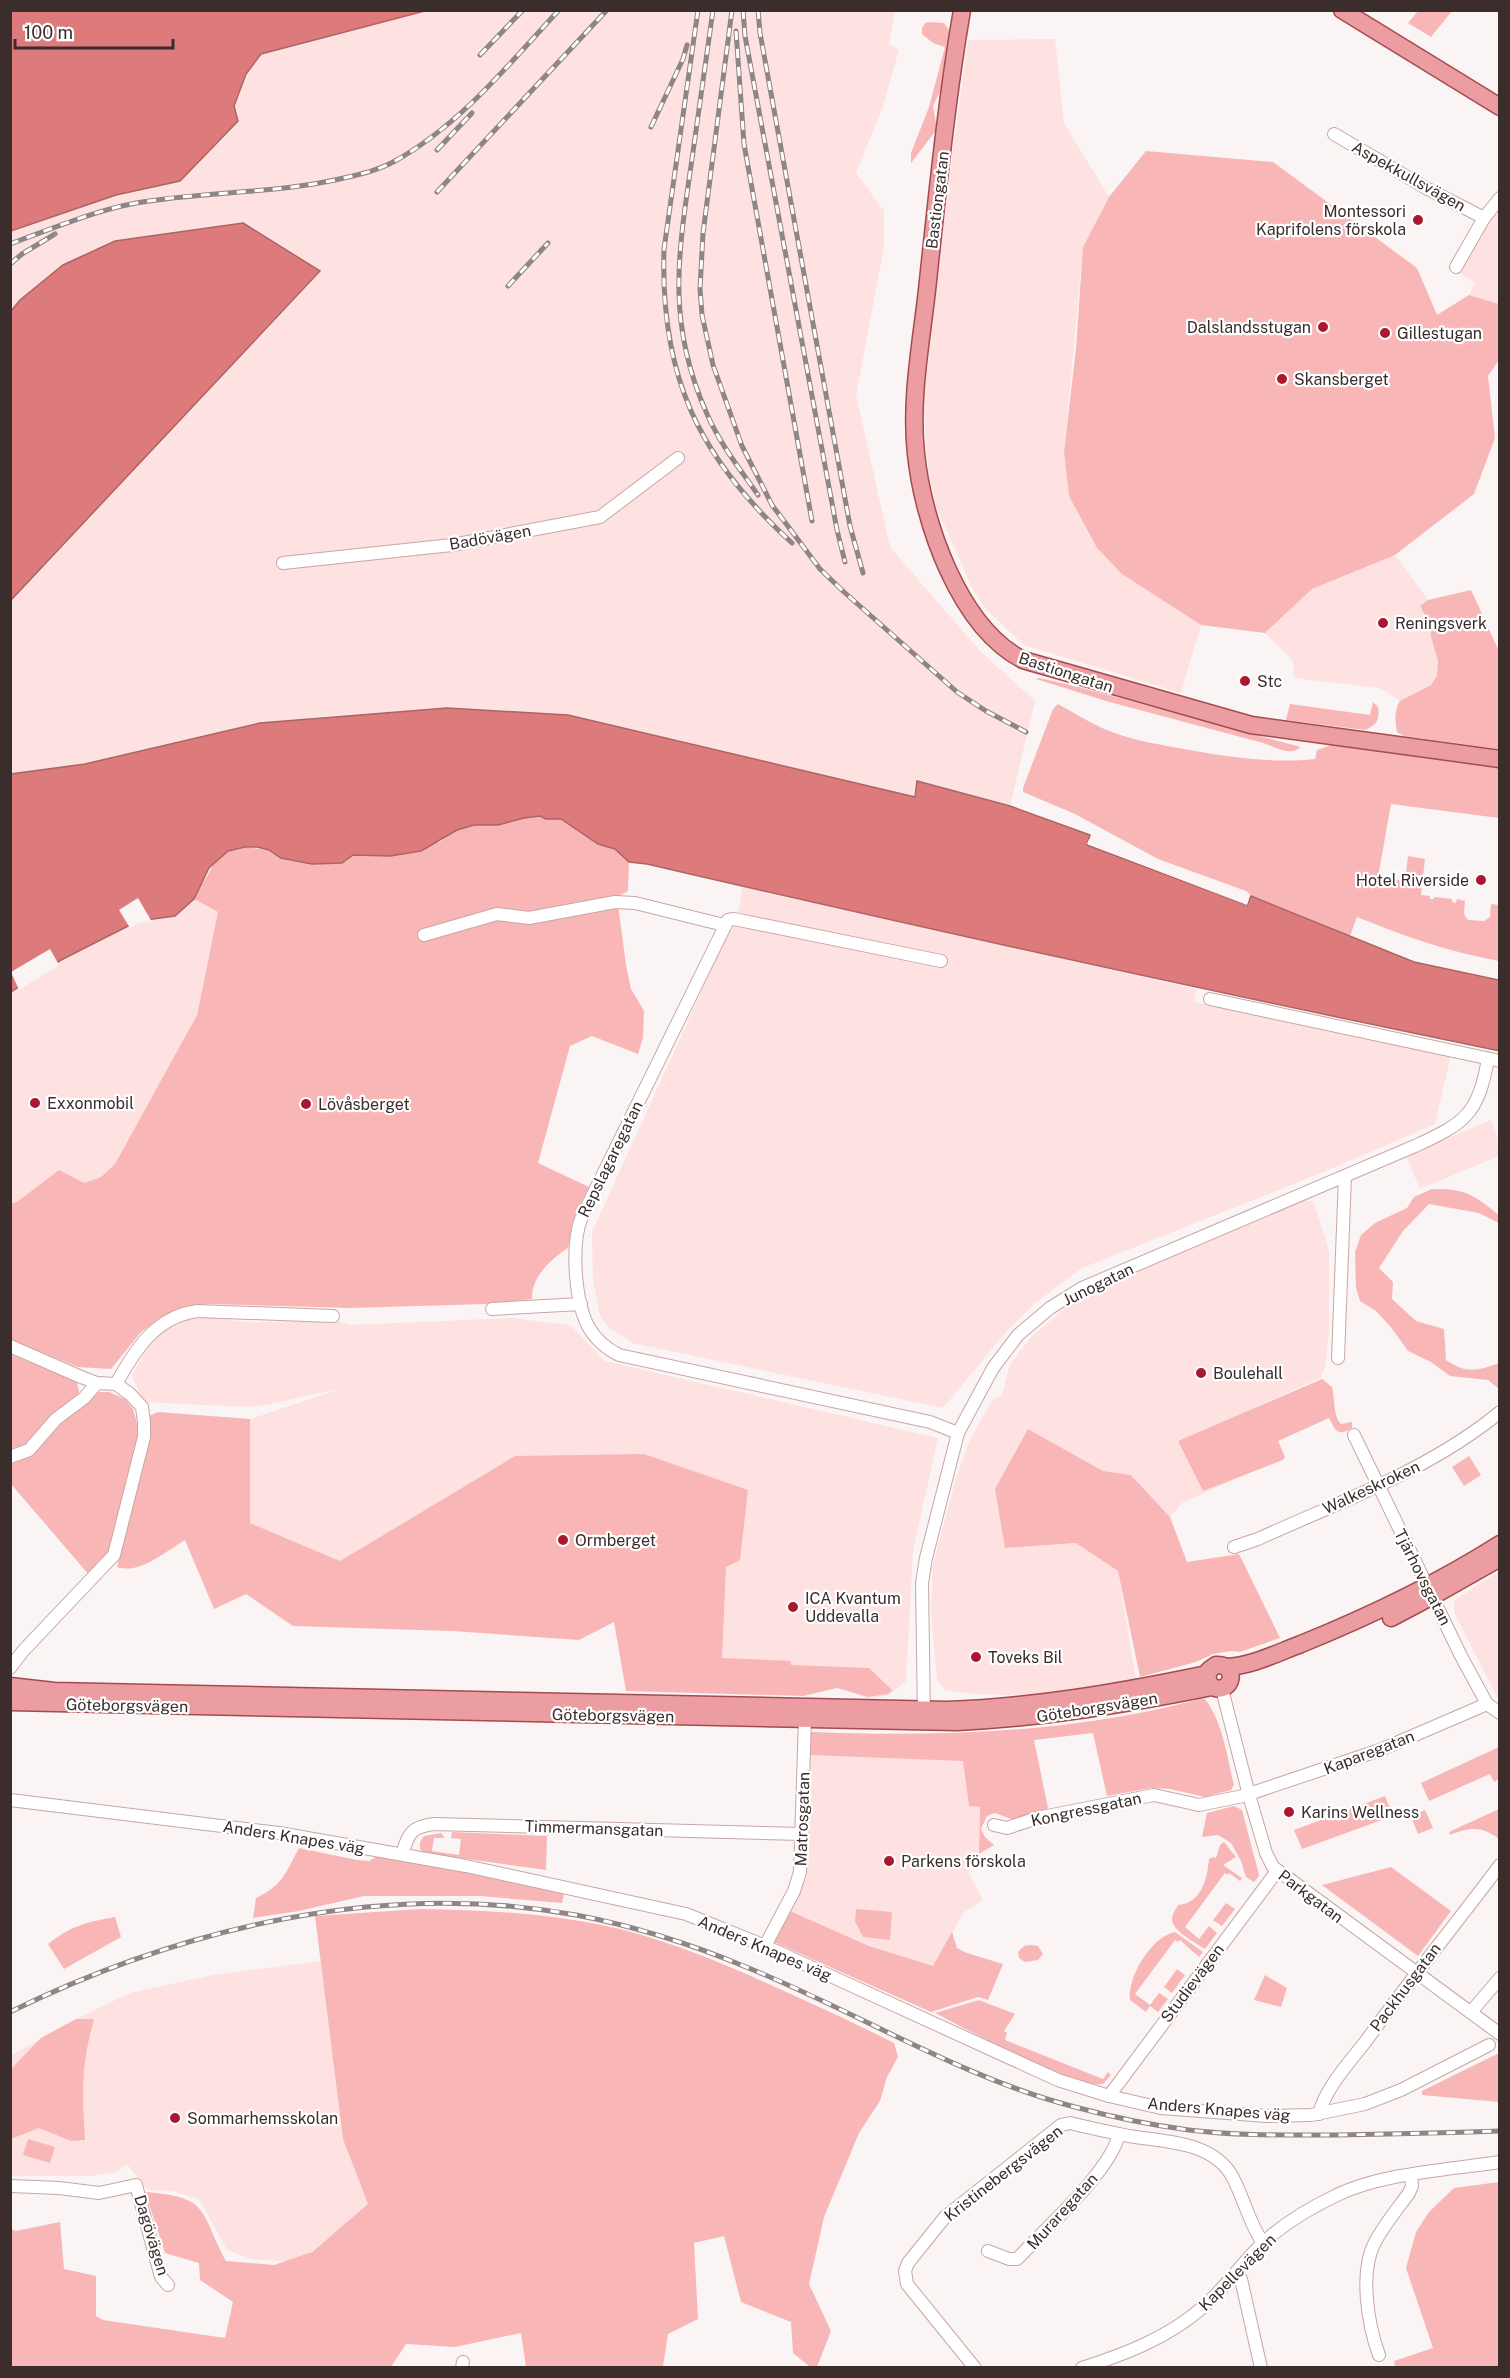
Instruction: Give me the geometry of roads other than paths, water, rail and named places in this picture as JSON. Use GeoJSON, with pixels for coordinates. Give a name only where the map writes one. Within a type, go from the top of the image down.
{"type":"FeatureCollection","features":[{"type":"Feature","properties":{"kind":"main road","name":"Bastiongatan"},"geometry":{"type":"LineString","coordinates":[[962,10],[939,179],[922,336],[915,442],[920,485],[937,543],[946,567],[983,626],[998,644],[1023,660],[1251,725],[1500,759]]}},
{"type":"Feature","properties":{"kind":"main road"},"geometry":{"type":"LineString","coordinates":[[1342,10],[1500,107]]}},
{"type":"Feature","properties":{"kind":"main road"},"geometry":{"type":"LineString","coordinates":[[1355,10],[1500,98]]}},
{"type":"Feature","properties":{"kind":"main road","name":"Göteborgsvägen"},"geometry":{"type":"LineString","coordinates":[[10,1686],[54,1691],[1009,1720],[1113,1706],[1220,1679],[1325,1646],[1396,1615],[1500,1544]]}},
{"type":"Feature","properties":{"kind":"main road","name":"Göteborgsvägen"},"geometry":{"type":"LineString","coordinates":[[1430,1591],[1500,1558]]}},
{"type":"Feature","properties":{"kind":"main road","name":"Göteborgsvägen"},"geometry":{"type":"LineString","coordinates":[[10,1702],[805,1719],[924,1716]]}},
{"type":"Feature","properties":{"kind":"street","name":"Aspekkullsvägen"},"geometry":{"type":"LineString","coordinates":[[1334,134],[1484,218]]}},
{"type":"Feature","properties":{"kind":"street"},"geometry":{"type":"LineString","coordinates":[[1456,267],[1484,218],[1500,198]]}},
{"type":"Feature","properties":{"kind":"street","name":"Badövägen"},"geometry":{"type":"LineString","coordinates":[[282,563],[452,545],[600,517],[678,458]]}},
{"type":"Feature","properties":{"kind":"street"},"geometry":{"type":"LineString","coordinates":[[424,935],[497,914],[529,918],[615,902],[635,903],[724,925],[728,920],[734,919],[941,961]]}},
{"type":"Feature","properties":{"kind":"street","name":"Repslagaregatan"},"geometry":{"type":"LineString","coordinates":[[724,925],[581,1219],[574,1251],[581,1304],[587,1325],[595,1337],[614,1352],[626,1357],[930,1422],[958,1432]]}},
{"type":"Feature","properties":{"kind":"street"},"geometry":{"type":"LineString","coordinates":[[1210,999],[1494,1060]]}},
{"type":"Feature","properties":{"kind":"street","name":"Junogatan"},"geometry":{"type":"LineString","coordinates":[[924,1716],[921,1608],[926,1558],[958,1432],[984,1383],[1009,1346],[1029,1325],[1050,1308],[1082,1288],[1454,1127],[1469,1112],[1494,1060]]}},
{"type":"Feature","properties":{"kind":"street"},"geometry":{"type":"LineString","coordinates":[[1338,1358],[1345,1176]]}},
{"type":"Feature","properties":{"kind":"street"},"geometry":{"type":"LineString","coordinates":[[492,1309],[581,1304]]}},
{"type":"Feature","properties":{"kind":"street"},"geometry":{"type":"LineString","coordinates":[[116,1384],[139,1346],[155,1329],[175,1316],[197,1311],[333,1316]]}},
{"type":"Feature","properties":{"kind":"street"},"geometry":{"type":"LineString","coordinates":[[10,1346],[97,1383],[116,1384],[142,1407],[144,1437],[114,1555],[23,1651],[10,1668]]}},
{"type":"Feature","properties":{"kind":"street"},"geometry":{"type":"LineString","coordinates":[[10,1457],[29,1450],[56,1419],[84,1398],[97,1383]]}},
{"type":"Feature","properties":{"kind":"street","name":"Walkeskroken"},"geometry":{"type":"LineString","coordinates":[[1234,1547],[1258,1539],[1377,1485],[1450,1447],[1500,1412]]}},
{"type":"Feature","properties":{"kind":"street","name":"Tjärhovsgatan"},"geometry":{"type":"LineString","coordinates":[[1354,1435],[1487,1704],[1500,1713]]}},
{"type":"Feature","properties":{"kind":"street","name":"Parkgatan"},"geometry":{"type":"LineString","coordinates":[[1220,1679],[1249,1795],[1269,1863],[1500,2034]]}},
{"type":"Feature","properties":{"kind":"street","name":"Kaparegatan"},"geometry":{"type":"LineString","coordinates":[[1249,1795],[1380,1750],[1487,1704]]}},
{"type":"Feature","properties":{"kind":"street","name":"Matrosgatan"},"geometry":{"type":"LineString","coordinates":[[765,1946],[794,1892],[800,1872],[805,1719]]}},
{"type":"Feature","properties":{"kind":"street","name":"Kongressgatan"},"geometry":{"type":"LineString","coordinates":[[994,1825],[1007,1828],[1037,1818],[1149,1796],[1199,1805],[1249,1795]]}},
{"type":"Feature","properties":{"kind":"street","name":"Anders Knapes väg"},"geometry":{"type":"LineString","coordinates":[[10,1800],[279,1833],[466,1866],[686,1914],[765,1946],[1035,2071],[1108,2096],[1161,2108],[1267,2116],[1319,2114],[1365,2104],[1401,2090],[1490,2045]]}},
{"type":"Feature","properties":{"kind":"street","name":"Timmermansgatan"},"geometry":{"type":"LineString","coordinates":[[402,1854],[406,1839],[414,1830],[434,1824],[802,1834]]}},
{"type":"Feature","properties":{"kind":"street","name":"Packhusgatan"},"geometry":{"type":"LineString","coordinates":[[1319,2114],[1323,2100],[1416,1972],[1500,1865]]}},
{"type":"Feature","properties":{"kind":"street","name":"Studievägen"},"geometry":{"type":"LineString","coordinates":[[1108,2096],[1277,1871]]}},
{"type":"Feature","properties":{"kind":"street"},"geometry":{"type":"LineString","coordinates":[[1471,2013],[1500,1978]]}},
{"type":"Feature","properties":{"kind":"street","name":"Kristinebergsvägen"},"geometry":{"type":"LineString","coordinates":[[975,2367],[907,2284],[904,2271],[945,2217],[992,2182],[1060,2125],[1070,2123],[1170,2142],[1204,2151],[1214,2157],[1232,2176],[1254,2228],[1263,2243]]}},
{"type":"Feature","properties":{"kind":"street","name":"Muraregatan"},"geometry":{"type":"LineString","coordinates":[[988,2251],[1009,2259],[1017,2259],[1024,2253],[1095,2176],[1119,2134]]}},
{"type":"Feature","properties":{"kind":"street","name":"Kapellevägen"},"geometry":{"type":"LineString","coordinates":[[1082,2367],[1129,2352],[1156,2340],[1202,2308],[1263,2243],[1335,2195],[1374,2181],[1500,2162]]}},
{"type":"Feature","properties":{"kind":"street"},"geometry":{"type":"LineString","coordinates":[[1379,2355],[1372,2335],[1368,2312],[1370,2253],[1375,2241],[1409,2193],[1412,2186],[1411,2175]]}},
{"type":"Feature","properties":{"kind":"street","name":"Dagövägen"},"geometry":{"type":"LineString","coordinates":[[10,2186],[59,2188],[99,2193],[136,2185],[162,2277],[168,2285]]}},
{"type":"Feature","properties":{"kind":"street"},"geometry":{"type":"LineString","coordinates":[[1235,2274],[1240,2279],[1261,2367]]}},
{"type":"Feature","properties":{"kind":"railway"},"geometry":{"type":"LineString","coordinates":[[480,55],[523,10]]}},
{"type":"Feature","properties":{"kind":"railway"},"geometry":{"type":"LineString","coordinates":[[10,244],[120,206],[188,196],[293,187],[344,178],[383,167],[419,146],[462,112],[559,10]]}},
{"type":"Feature","properties":{"kind":"railway"},"geometry":{"type":"LineString","coordinates":[[437,192],[607,10]]}},
{"type":"Feature","properties":{"kind":"railway"},"geometry":{"type":"LineString","coordinates":[[698,10],[664,249],[664,295],[669,336],[678,375],[691,411],[709,446],[732,479],[759,511],[792,543]]}},
{"type":"Feature","properties":{"kind":"railway"},"geometry":{"type":"LineString","coordinates":[[713,10],[683,226],[679,288],[681,318],[685,349],[707,414],[724,446],[758,495]]}},
{"type":"Feature","properties":{"kind":"railway"},"geometry":{"type":"LineString","coordinates":[[732,10],[703,233],[700,289],[702,315],[713,365],[742,446],[772,505],[820,569],[957,692],[986,711],[1026,732]]}},
{"type":"Feature","properties":{"kind":"railway"},"geometry":{"type":"LineString","coordinates":[[743,10],[745,36],[837,530],[845,562]]}},
{"type":"Feature","properties":{"kind":"railway"},"geometry":{"type":"LineString","coordinates":[[758,10],[760,33],[850,526],[863,573]]}},
{"type":"Feature","properties":{"kind":"railway"},"geometry":{"type":"LineString","coordinates":[[736,31],[744,144],[812,521]]}},
{"type":"Feature","properties":{"kind":"railway"},"geometry":{"type":"LineString","coordinates":[[651,127],[683,59],[687,45]]}},
{"type":"Feature","properties":{"kind":"railway"},"geometry":{"type":"LineString","coordinates":[[437,150],[472,113]]}},
{"type":"Feature","properties":{"kind":"railway"},"geometry":{"type":"LineString","coordinates":[[10,264],[55,234]]}},
{"type":"Feature","properties":{"kind":"railway"},"geometry":{"type":"LineString","coordinates":[[508,286],[548,243]]}},
{"type":"Feature","properties":{"kind":"railway"},"geometry":{"type":"LineString","coordinates":[[10,2012],[76,1982],[144,1956],[214,1935],[286,1918],[358,1908],[431,1903],[504,1906],[598,1919],[683,1943],[787,1984],[990,2079],[1075,2107],[1117,2117],[1189,2130],[1244,2134],[1336,2135],[1500,2131]]}},
{"type":"Feature","properties":{"kind":"place","name":"Montessori Kaprifolens förskola"},"geometry":{"type":"Point","coordinates":[1418,220]}},
{"type":"Feature","properties":{"kind":"place","name":"Dalslandsstugan"},"geometry":{"type":"Point","coordinates":[1323,327]}},
{"type":"Feature","properties":{"kind":"place","name":"Gillestugan"},"geometry":{"type":"Point","coordinates":[1385,333]}},
{"type":"Feature","properties":{"kind":"place","name":"Skansberget"},"geometry":{"type":"Point","coordinates":[1282,379]}},
{"type":"Feature","properties":{"kind":"place","name":"Reningsverk"},"geometry":{"type":"Point","coordinates":[1383,623]}},
{"type":"Feature","properties":{"kind":"place","name":"Stc"},"geometry":{"type":"Point","coordinates":[1245,681]}},
{"type":"Feature","properties":{"kind":"place","name":"Hotel Riverside"},"geometry":{"type":"Point","coordinates":[1481,880]}},
{"type":"Feature","properties":{"kind":"place","name":"Exxonmobil"},"geometry":{"type":"Point","coordinates":[35,1103]}},
{"type":"Feature","properties":{"kind":"place","name":"Lövåsberget"},"geometry":{"type":"Point","coordinates":[306,1104]}},
{"type":"Feature","properties":{"kind":"place","name":"Boulehall"},"geometry":{"type":"Point","coordinates":[1201,1373]}},
{"type":"Feature","properties":{"kind":"place","name":"Ormberget"},"geometry":{"type":"Point","coordinates":[563,1540]}},
{"type":"Feature","properties":{"kind":"place","name":"ICA Kvantum Uddevalla"},"geometry":{"type":"Point","coordinates":[793,1607]}},
{"type":"Feature","properties":{"kind":"place","name":"Toveks Bil"},"geometry":{"type":"Point","coordinates":[976,1657]}},
{"type":"Feature","properties":{"kind":"place","name":"Karins Wellness"},"geometry":{"type":"Point","coordinates":[1289,1812]}},
{"type":"Feature","properties":{"kind":"place","name":"Parkens förskola"},"geometry":{"type":"Point","coordinates":[889,1861]}},
{"type":"Feature","properties":{"kind":"place","name":"Sommarhemsskolan"},"geometry":{"type":"Point","coordinates":[175,2118]}}]}
